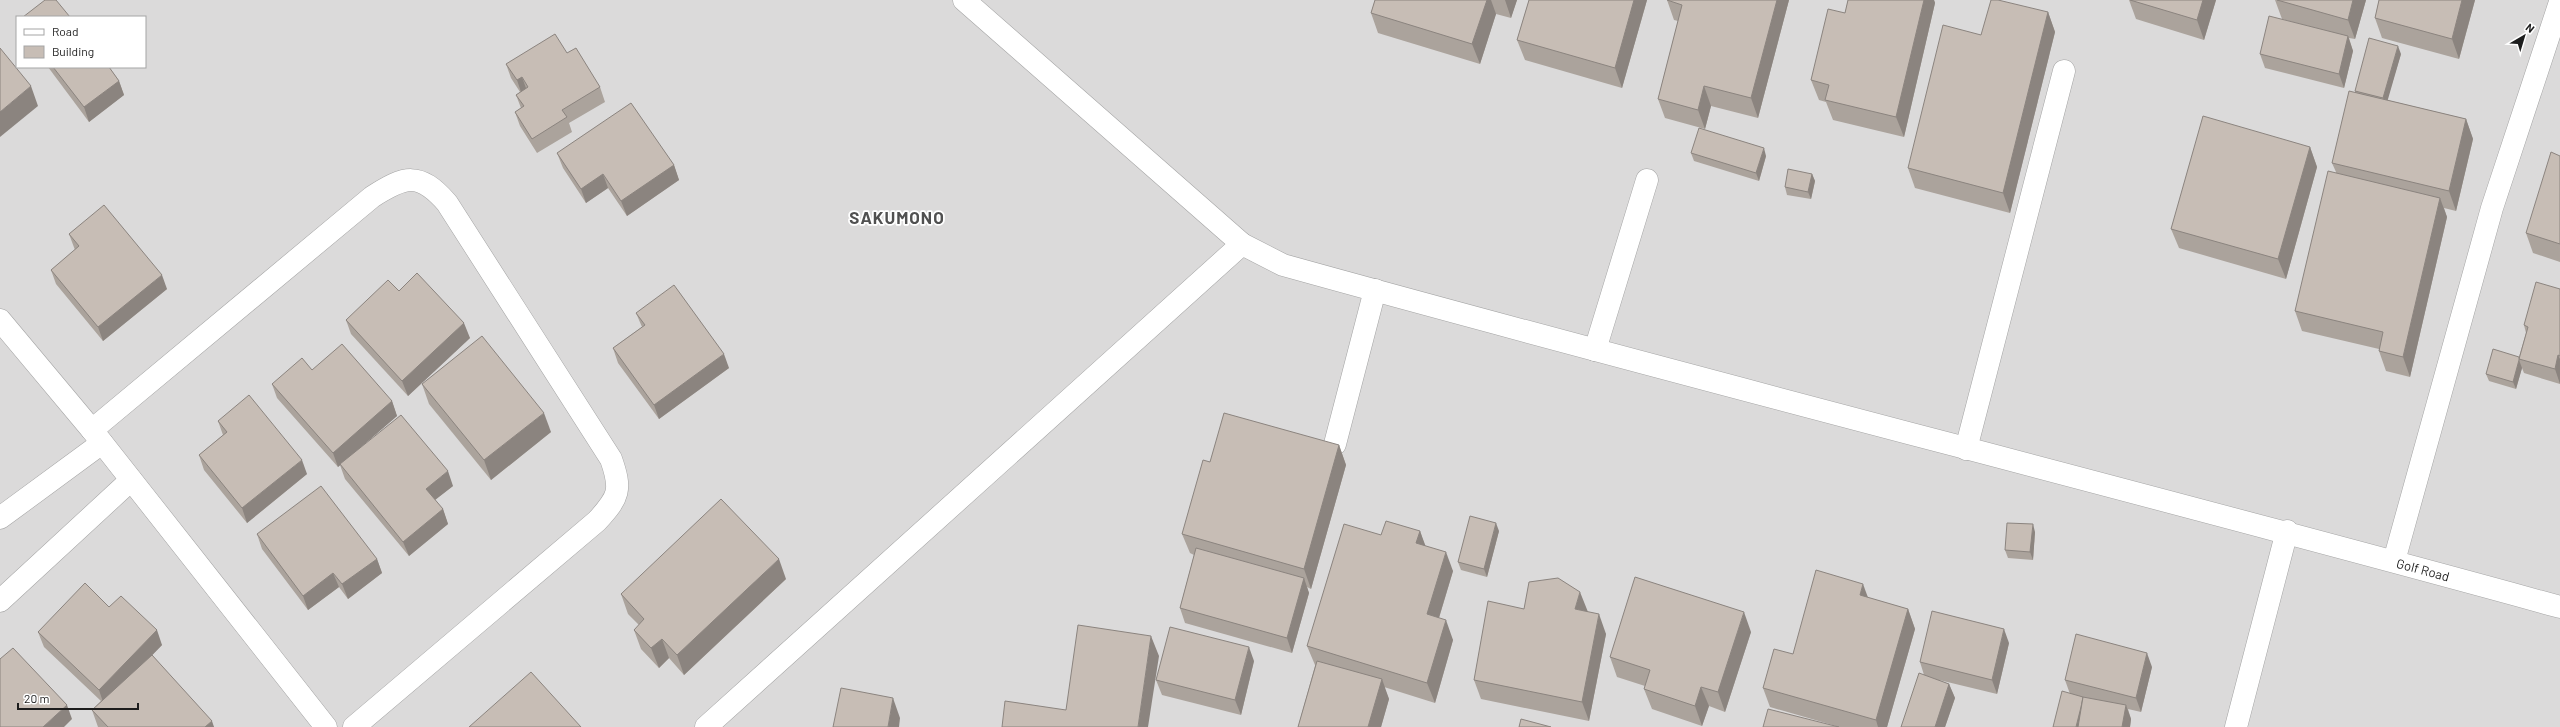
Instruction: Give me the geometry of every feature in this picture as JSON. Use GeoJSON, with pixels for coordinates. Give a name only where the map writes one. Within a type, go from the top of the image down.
{"type":"FeatureCollection","features":[{"type":"Feature","properties":{"kind":"street","name":"Golf Road"},"geometry":{"type":"LineString","coordinates":[[964,0],[1242,244],[1282,265],[1966,449],[2287,531],[2560,607]]}},
{"type":"Feature","properties":{"kind":"street"},"geometry":{"type":"LineString","coordinates":[[2394,561],[2492,208],[2560,2]]}},
{"type":"Feature","properties":{"kind":"street"},"geometry":{"type":"LineString","coordinates":[[1966,449],[2064,71]]}},
{"type":"Feature","properties":{"kind":"street"},"geometry":{"type":"LineString","coordinates":[[0,518],[97,436],[372,197],[396,182],[415,179],[434,188],[447,203],[611,459],[619,480],[614,502],[597,520],[354,727]]}},
{"type":"Feature","properties":{"kind":"street"},"geometry":{"type":"LineString","coordinates":[[1595,350],[1647,180]]}},
{"type":"Feature","properties":{"kind":"street"},"geometry":{"type":"LineString","coordinates":[[706,727],[1242,244]]}},
{"type":"Feature","properties":{"kind":"street"},"geometry":{"type":"LineString","coordinates":[[1335,444],[1375,290]]}},
{"type":"Feature","properties":{"kind":"street"},"geometry":{"type":"LineString","coordinates":[[0,320],[97,436],[326,727]]}},
{"type":"Feature","properties":{"kind":"street"},"geometry":{"type":"LineString","coordinates":[[0,601],[131,480]]}},
{"type":"Feature","properties":{"kind":"street"},"geometry":{"type":"LineString","coordinates":[[2236,727],[2287,531]]}},
{"type":"Feature","properties":{"kind":"shaded area"},"geometry":{"type":"Polygon","coordinates":[[[0,0],[2560,0],[2560,727],[0,727],[0,0]]]}},
{"type":"Feature","properties":{"kind":"building"},"geometry":{"type":"Polygon","coordinates":[[[45,0],[56,0],[69,16],[24,16],[45,0]]]}},
{"type":"Feature","properties":{"kind":"building"},"geometry":{"type":"Polygon","coordinates":[[[1375,0],[1487,0],[1472,44],[1371,13],[1375,0]]]}},
{"type":"Feature","properties":{"kind":"building"},"geometry":{"type":"Polygon","coordinates":[[[1529,0],[1634,0],[1615,68],[1517,40],[1529,0]]]}},
{"type":"Feature","properties":{"kind":"building"},"geometry":{"type":"Polygon","coordinates":[[[1667,0],[1777,0],[1751,98],[1704,86],[1698,110],[1658,99],[1682,5],[1667,0]]]}},
{"type":"Feature","properties":{"kind":"building"},"geometry":{"type":"Polygon","coordinates":[[[1848,0],[1924,0],[1896,117],[1825,100],[1829,85],[1811,80],[1828,9],[1845,13],[1848,0]]]}},
{"type":"Feature","properties":{"kind":"building"},"geometry":{"type":"Polygon","coordinates":[[[1991,0],[1998,0],[2048,12],[2003,193],[1908,168],[1943,25],[1981,35],[1991,0]]]}},
{"type":"Feature","properties":{"kind":"building"},"geometry":{"type":"Polygon","coordinates":[[[2130,0],[2203,0],[2197,20],[2130,0]]]}},
{"type":"Feature","properties":{"kind":"building"},"geometry":{"type":"Polygon","coordinates":[[[2277,0],[2353,0],[2348,20],[2277,0]]]}},
{"type":"Feature","properties":{"kind":"building"},"geometry":{"type":"Polygon","coordinates":[[[2379,0],[2462,0],[2452,39],[2375,18],[2379,0]]]}},
{"type":"Feature","properties":{"kind":"building"},"geometry":{"type":"Polygon","coordinates":[[[2269,16],[2348,36],[2339,74],[2260,54],[2269,16]]]}},
{"type":"Feature","properties":{"kind":"building"},"geometry":{"type":"Polygon","coordinates":[[[555,34],[567,53],[576,48],[600,87],[562,110],[567,117],[532,139],[515,112],[524,106],[516,95],[528,87],[522,77],[517,80],[506,64],[555,34]]]}},
{"type":"Feature","properties":{"kind":"building"},"geometry":{"type":"Polygon","coordinates":[[[2369,38],[2398,46],[2383,98],[2355,91],[2369,38]]]}},
{"type":"Feature","properties":{"kind":"building"},"geometry":{"type":"Polygon","coordinates":[[[0,48],[31,86],[0,112],[0,48]]]}},
{"type":"Feature","properties":{"kind":"building"},"geometry":{"type":"Polygon","coordinates":[[[54,68],[110,68],[119,81],[84,107],[54,68]]]}},
{"type":"Feature","properties":{"kind":"building"},"geometry":{"type":"Polygon","coordinates":[[[2349,91],[2466,119],[2449,191],[2332,163],[2349,91]]]}},
{"type":"Feature","properties":{"kind":"building"},"geometry":{"type":"Polygon","coordinates":[[[631,103],[674,165],[621,201],[603,174],[581,189],[557,153],[631,103]]]}},
{"type":"Feature","properties":{"kind":"building"},"geometry":{"type":"Polygon","coordinates":[[[2203,116],[2310,147],[2278,259],[2171,229],[2203,116]]]}},
{"type":"Feature","properties":{"kind":"building"},"geometry":{"type":"Polygon","coordinates":[[[1699,128],[1764,148],[1756,173],[1691,153],[1699,128]]]}},
{"type":"Feature","properties":{"kind":"building"},"geometry":{"type":"Polygon","coordinates":[[[2551,152],[2560,156],[2560,244],[2526,233],[2551,152]]]}},
{"type":"Feature","properties":{"kind":"building"},"geometry":{"type":"Polygon","coordinates":[[[1788,169],[1812,174],[1808,192],[1785,187],[1788,169]]]}},
{"type":"Feature","properties":{"kind":"building"},"geometry":{"type":"Polygon","coordinates":[[[2328,171],[2440,198],[2403,357],[2379,351],[2383,332],[2295,311],[2328,171]]]}},
{"type":"Feature","properties":{"kind":"building"},"geometry":{"type":"Polygon","coordinates":[[[104,205],[162,275],[98,327],[51,270],[79,246],[69,234],[104,205]]]}},
{"type":"Feature","properties":{"kind":"building"},"geometry":{"type":"Polygon","coordinates":[[[417,273],[464,323],[402,381],[346,320],[388,280],[399,291],[417,273]]]}},
{"type":"Feature","properties":{"kind":"building"},"geometry":{"type":"Polygon","coordinates":[[[2536,282],[2560,289],[2560,356],[2558,355],[2555,369],[2519,359],[2528,327],[2524,325],[2536,282]]]}},
{"type":"Feature","properties":{"kind":"building"},"geometry":{"type":"Polygon","coordinates":[[[674,285],[724,354],[654,405],[613,348],[645,325],[636,313],[674,285]]]}},
{"type":"Feature","properties":{"kind":"building"},"geometry":{"type":"Polygon","coordinates":[[[482,336],[544,413],[484,460],[422,384],[482,336]]]}},
{"type":"Feature","properties":{"kind":"building"},"geometry":{"type":"Polygon","coordinates":[[[342,344],[392,401],[333,453],[272,384],[302,358],[312,370],[342,344]]]}},
{"type":"Feature","properties":{"kind":"building"},"geometry":{"type":"Polygon","coordinates":[[[2493,349],[2519,357],[2513,382],[2486,374],[2493,349]]]}},
{"type":"Feature","properties":{"kind":"building"},"geometry":{"type":"Polygon","coordinates":[[[249,395],[302,460],[242,508],[199,455],[227,432],[218,421],[249,395]]]}},
{"type":"Feature","properties":{"kind":"building"},"geometry":{"type":"Polygon","coordinates":[[[1224,413],[1339,445],[1304,569],[1182,534],[1203,460],[1210,462],[1224,413]]]}},
{"type":"Feature","properties":{"kind":"building"},"geometry":{"type":"Polygon","coordinates":[[[401,415],[448,471],[426,489],[443,509],[403,542],[340,464],[401,415]]]}},
{"type":"Feature","properties":{"kind":"building"},"geometry":{"type":"Polygon","coordinates":[[[321,486],[377,559],[342,584],[333,573],[303,596],[257,534],[321,486]]]}},
{"type":"Feature","properties":{"kind":"building"},"geometry":{"type":"Polygon","coordinates":[[[721,499],[779,559],[677,655],[662,639],[651,648],[634,630],[644,619],[621,594],[721,499]]]}},
{"type":"Feature","properties":{"kind":"building"},"geometry":{"type":"Polygon","coordinates":[[[1470,516],[1496,523],[1484,569],[1458,562],[1470,516]]]}},
{"type":"Feature","properties":{"kind":"building"},"geometry":{"type":"Polygon","coordinates":[[[1386,521],[1420,531],[1416,543],[1446,552],[1427,614],[1446,620],[1427,683],[1307,646],[1344,524],[1381,535],[1386,521]]]}},
{"type":"Feature","properties":{"kind":"building"},"geometry":{"type":"Polygon","coordinates":[[[2007,523],[2033,524],[2030,552],[2005,550],[2007,523]]]}},
{"type":"Feature","properties":{"kind":"building"},"geometry":{"type":"Polygon","coordinates":[[[1196,548],[1304,578],[1287,638],[1180,608],[1196,548]]]}},
{"type":"Feature","properties":{"kind":"building"},"geometry":{"type":"Polygon","coordinates":[[[1816,570],[1863,584],[1860,595],[1908,609],[1876,720],[1763,688],[1774,649],[1793,654],[1816,570]]]}},
{"type":"Feature","properties":{"kind":"building"},"geometry":{"type":"Polygon","coordinates":[[[1635,577],[1744,612],[1718,692],[1701,687],[1695,706],[1644,689],[1650,670],[1610,657],[1635,577]]]}},
{"type":"Feature","properties":{"kind":"building"},"geometry":{"type":"Polygon","coordinates":[[[1558,578],[1580,592],[1575,609],[1599,614],[1582,702],[1474,680],[1488,601],[1524,609],[1529,582],[1558,578]]]}},
{"type":"Feature","properties":{"kind":"building"},"geometry":{"type":"Polygon","coordinates":[[[85,583],[109,607],[121,596],[157,630],[99,690],[38,632],[85,583]]]}},
{"type":"Feature","properties":{"kind":"building"},"geometry":{"type":"Polygon","coordinates":[[[1932,611],[2004,629],[1992,680],[1920,662],[1932,611]]]}},
{"type":"Feature","properties":{"kind":"building"},"geometry":{"type":"Polygon","coordinates":[[[1078,625],[1151,636],[1138,727],[1002,727],[1005,701],[1066,710],[1078,625]]]}},
{"type":"Feature","properties":{"kind":"building"},"geometry":{"type":"Polygon","coordinates":[[[1170,627],[1249,647],[1235,700],[1156,680],[1170,627]]]}},
{"type":"Feature","properties":{"kind":"building"},"geometry":{"type":"Polygon","coordinates":[[[2076,634],[2147,653],[2136,698],[2065,680],[2076,634]]]}},
{"type":"Feature","properties":{"kind":"building"},"geometry":{"type":"Polygon","coordinates":[[[13,648],[67,705],[43,727],[0,727],[0,659],[13,648]]]}},
{"type":"Feature","properties":{"kind":"building"},"geometry":{"type":"Polygon","coordinates":[[[152,655],[212,721],[205,727],[108,727],[92,710],[152,655]]]}},
{"type":"Feature","properties":{"kind":"building"},"geometry":{"type":"Polygon","coordinates":[[[1317,661],[1382,679],[1368,727],[1298,727],[1317,661]]]}},
{"type":"Feature","properties":{"kind":"building"},"geometry":{"type":"Polygon","coordinates":[[[531,672],[581,727],[469,727],[531,672]]]}},
{"type":"Feature","properties":{"kind":"building"},"geometry":{"type":"Polygon","coordinates":[[[1919,673],[1949,684],[1935,727],[1901,727],[1919,673]]]}},
{"type":"Feature","properties":{"kind":"building"},"geometry":{"type":"Polygon","coordinates":[[[841,688],[893,698],[888,727],[833,727],[841,688]]]}},
{"type":"Feature","properties":{"kind":"building"},"geometry":{"type":"Polygon","coordinates":[[[2062,691],[2083,697],[2076,727],[2053,727],[2062,691]]]}},
{"type":"Feature","properties":{"kind":"building"},"geometry":{"type":"Polygon","coordinates":[[[2083,697],[2126,705],[2122,727],[2078,727],[2083,697]]]}},
{"type":"Feature","properties":{"kind":"building"},"geometry":{"type":"Polygon","coordinates":[[[1768,709],[1839,727],[1763,727],[1768,709]]]}},
{"type":"Feature","properties":{"kind":"building"},"geometry":{"type":"Polygon","coordinates":[[[1521,719],[1551,727],[1519,727],[1521,719]]]}},
{"type":"Feature","properties":{"kind":"district","name":"SAKUMONO"},"geometry":{"type":"Point","coordinates":[897,217]}}]}
